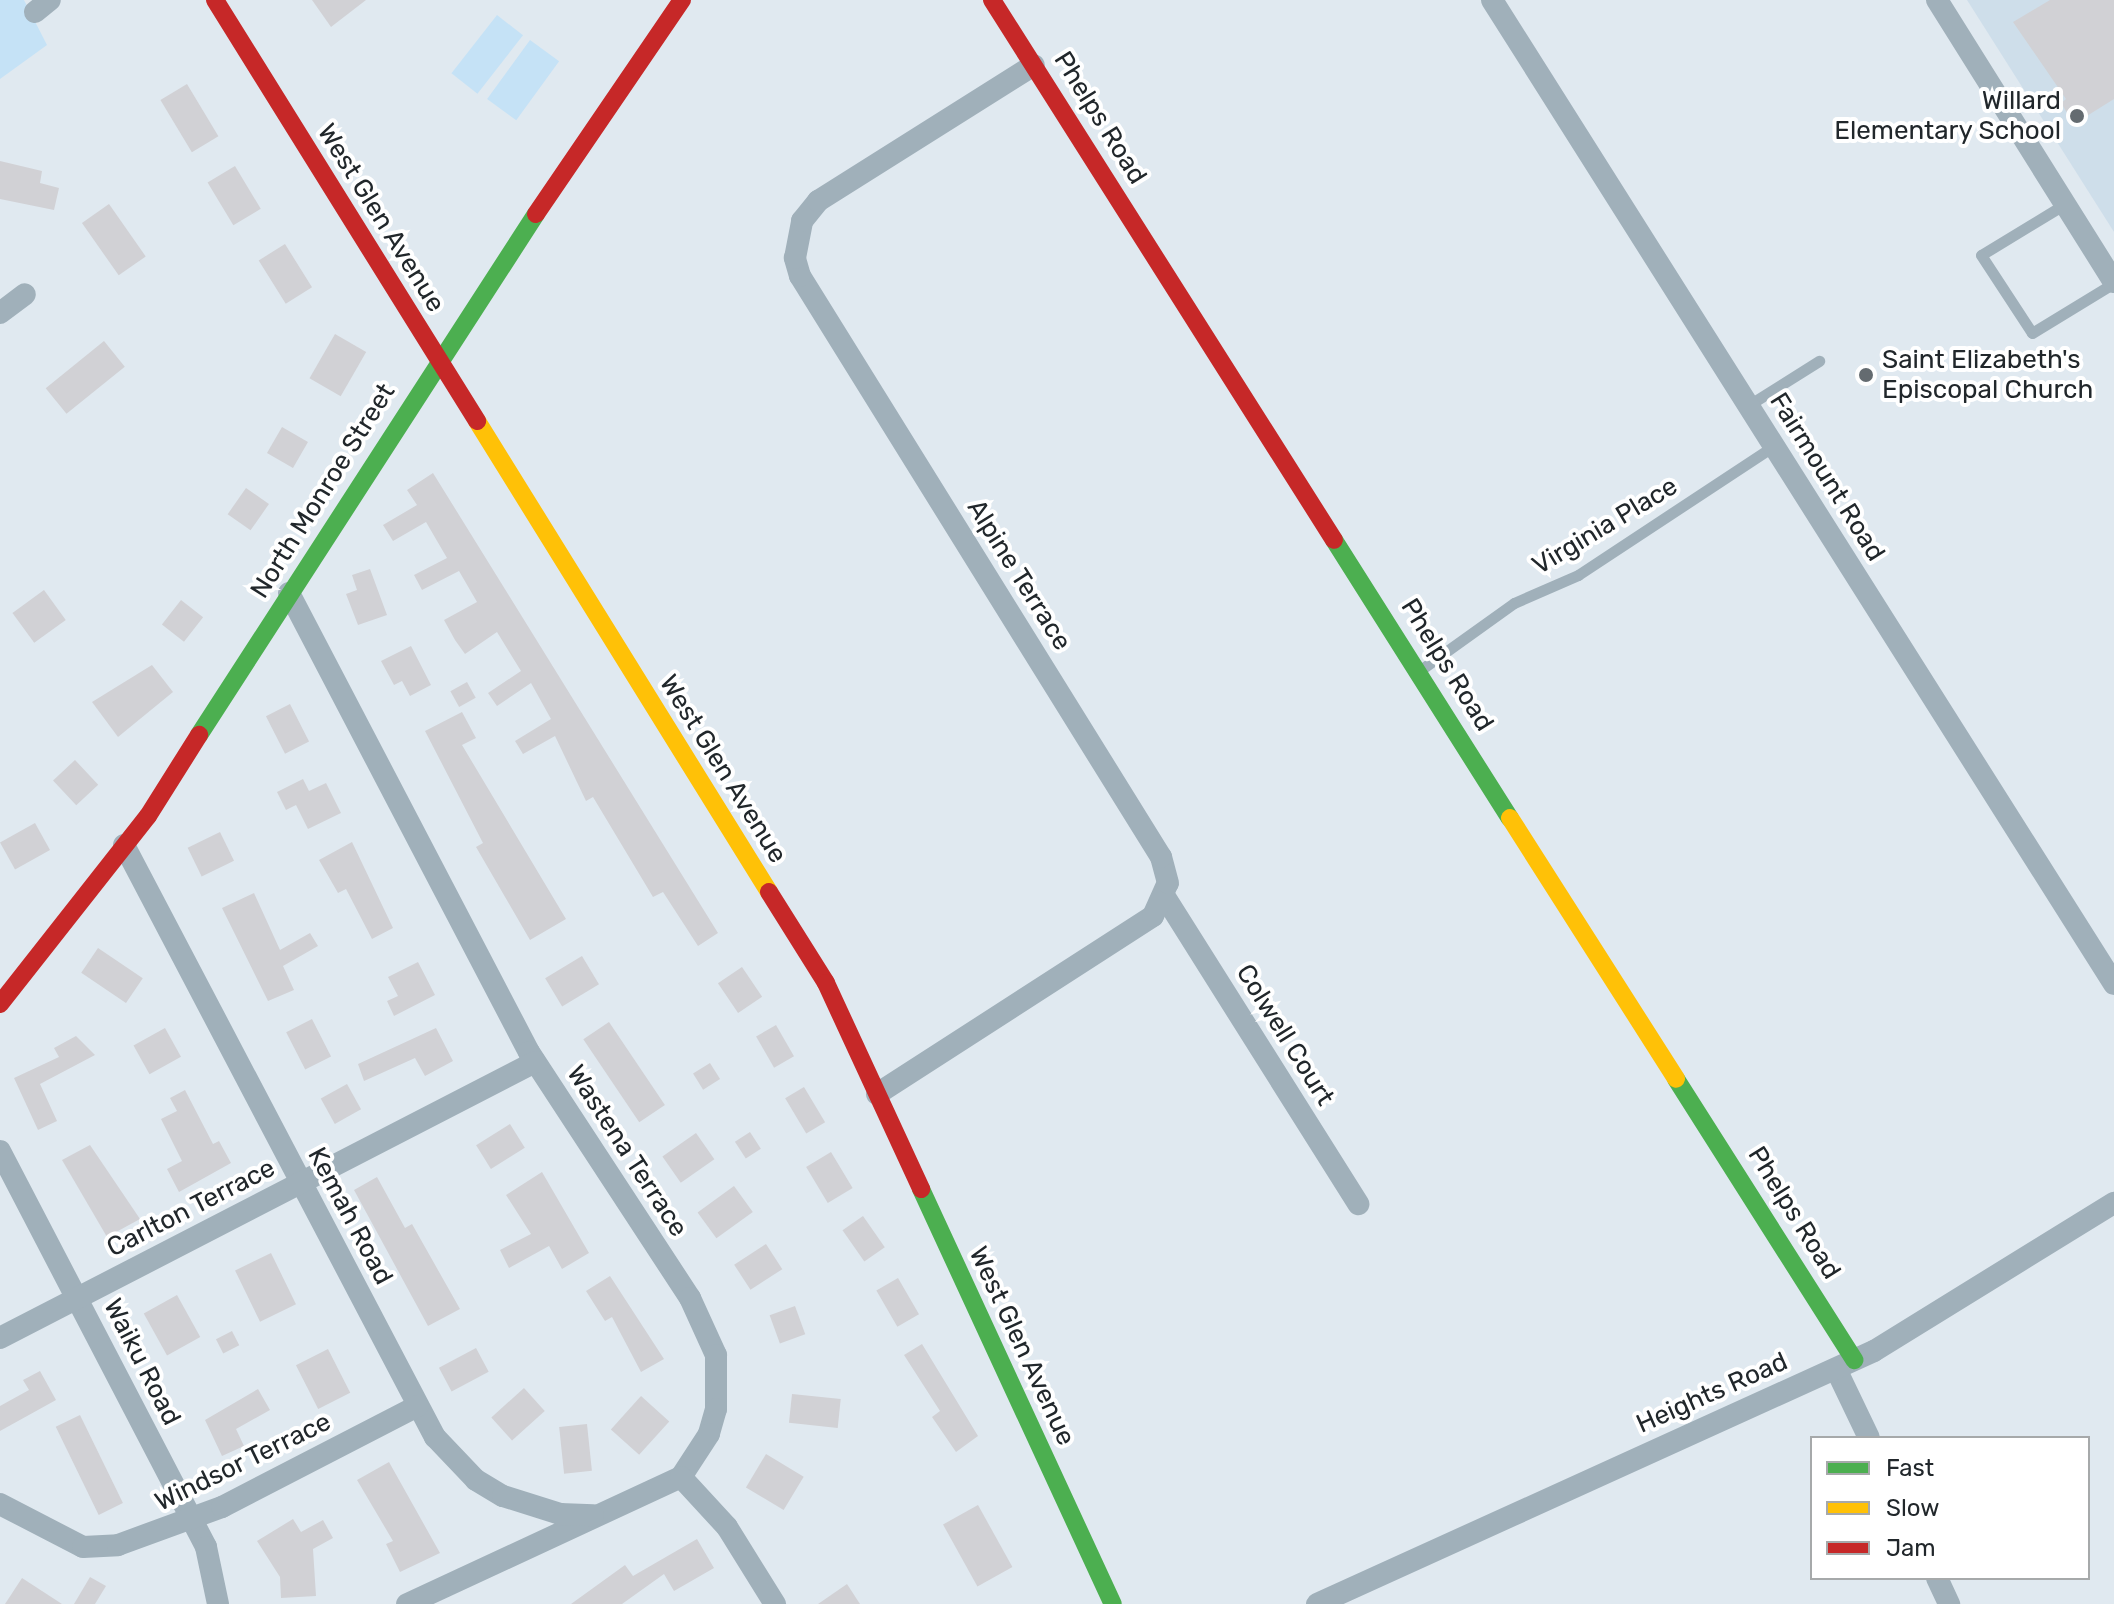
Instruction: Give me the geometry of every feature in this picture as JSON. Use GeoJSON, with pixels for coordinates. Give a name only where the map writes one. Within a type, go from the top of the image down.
{"type":"FeatureCollection","features":[{"type":"Feature","properties":{"kind":"street","name":"West Glen Avenue"},"geometry":{"type":"LineString","coordinates":[[215,0],[826,983],[1113,1604]]}},
{"type":"Feature","properties":{"kind":"street","name":"North Monroe Street"},"geometry":{"type":"LineString","coordinates":[[0,1004],[124,845],[438,359],[682,0]]}},
{"type":"Feature","properties":{"kind":"street","name":"Phelps Road"},"geometry":{"type":"LineString","coordinates":[[992,0],[1418,672],[1845,1364],[1868,1436]]}},
{"type":"Feature","properties":{"kind":"street","name":"Fairmount Road"},"geometry":{"type":"LineString","coordinates":[[1492,0],[2114,984]]}},
{"type":"Feature","properties":{"kind":"street"},"geometry":{"type":"LineString","coordinates":[[1937,0],[2114,282]]}},
{"type":"Feature","properties":{"kind":"street","name":"Alpine Terrace"},"geometry":{"type":"LineString","coordinates":[[1034,65],[818,201],[802,221],[795,258],[800,276],[1161,857],[1165,897]]}},
{"type":"Feature","properties":{"kind":"street"},"geometry":{"type":"LineString","coordinates":[[0,313],[25,294]]}},
{"type":"Feature","properties":{"kind":"street","name":"Wastena Terrace"},"geometry":{"type":"LineString","coordinates":[[289,593],[535,1062],[709,1332],[719,1382],[716,1409],[709,1434],[681,1477]]}},
{"type":"Feature","properties":{"kind":"street","name":"Kemah Road"},"geometry":{"type":"LineString","coordinates":[[124,845],[418,1406],[455,1461],[503,1496],[560,1514],[606,1514]]}},
{"type":"Feature","properties":{"kind":"street"},"geometry":{"type":"LineString","coordinates":[[877,1094],[1153,916],[1165,897]]}},
{"type":"Feature","properties":{"kind":"street","name":"Colwell Court"},"geometry":{"type":"LineString","coordinates":[[1165,897],[1358,1204]]}},
{"type":"Feature","properties":{"kind":"street","name":"Carlton Terrace"},"geometry":{"type":"LineString","coordinates":[[0,1338],[535,1062]]}},
{"type":"Feature","properties":{"kind":"street","name":"Waiku Road"},"geometry":{"type":"LineString","coordinates":[[0,1151],[206,1547],[218,1604]]}},
{"type":"Feature","properties":{"kind":"street","name":"Heights Road"},"geometry":{"type":"LineString","coordinates":[[1317,1604],[1845,1364],[2114,1203]]}},
{"type":"Feature","properties":{"kind":"street","name":"Windsor Terrace"},"geometry":{"type":"LineString","coordinates":[[0,1504],[83,1547],[118,1545],[192,1520],[418,1406]]}},
{"type":"Feature","properties":{"kind":"street"},"geometry":{"type":"LineString","coordinates":[[407,1604],[681,1477],[727,1527],[775,1604]]}},
{"type":"Feature","properties":{"kind":"street"},"geometry":{"type":"LineString","coordinates":[[1938,1580],[1949,1604]]}},
{"type":"Feature","properties":{"kind":"lane"},"geometry":{"type":"LineString","coordinates":[[2065,204],[1981,255],[2032,333],[2114,282]]}},
{"type":"Feature","properties":{"kind":"lane"},"geometry":{"type":"LineString","coordinates":[[1749,405],[1819,361]]}},
{"type":"Feature","properties":{"kind":"lane","name":"Virginia Place"},"geometry":{"type":"LineString","coordinates":[[1418,672],[1514,603],[1578,575],[1775,445]]}},
{"type":"Feature","properties":{"kind":"shaded area"},"geometry":{"type":"Polygon","coordinates":[[[0,0],[24,0],[47,45],[0,79],[0,0]]]}},
{"type":"Feature","properties":{"kind":"shaded area","name":"Willard Elementary School"},"geometry":{"type":"Polygon","coordinates":[[[1967,0],[2114,0],[2114,232],[1967,0]]]}},
{"type":"Feature","properties":{"kind":"shaded area"},"geometry":{"type":"Polygon","coordinates":[[[497,15],[523,35],[477,94],[451,73],[497,15]]]}},
{"type":"Feature","properties":{"kind":"shaded area"},"geometry":{"type":"Polygon","coordinates":[[[530,40],[559,61],[516,120],[487,99],[530,40]]]}},
{"type":"Feature","properties":{"kind":"building"},"geometry":{"type":"Polygon","coordinates":[[[312,0],[366,0],[331,27],[312,0]]]}},
{"type":"Feature","properties":{"kind":"building"},"geometry":{"type":"Polygon","coordinates":[[[2050,0],[2114,0],[2114,99],[2074,124],[2061,103],[2066,99],[2013,22],[2050,0]]]}},
{"type":"Feature","properties":{"kind":"building"},"geometry":{"type":"Polygon","coordinates":[[[187,84],[218,136],[192,152],[160,100],[187,84]]]}},
{"type":"Feature","properties":{"kind":"building"},"geometry":{"type":"Polygon","coordinates":[[[0,161],[42,171],[40,183],[59,188],[54,210],[0,199],[0,161]]]}},
{"type":"Feature","properties":{"kind":"building"},"geometry":{"type":"Polygon","coordinates":[[[235,166],[261,209],[233,225],[208,182],[235,166]]]}},
{"type":"Feature","properties":{"kind":"building"},"geometry":{"type":"Polygon","coordinates":[[[109,204],[146,256],[119,275],[82,223],[109,204]]]}},
{"type":"Feature","properties":{"kind":"building"},"geometry":{"type":"Polygon","coordinates":[[[285,244],[312,287],[286,304],[259,260],[285,244]]]}},
{"type":"Feature","properties":{"kind":"building"},"geometry":{"type":"Polygon","coordinates":[[[335,334],[366,352],[341,396],[310,378],[335,334]]]}},
{"type":"Feature","properties":{"kind":"building"},"geometry":{"type":"Polygon","coordinates":[[[104,341],[125,367],[66,414],[46,388],[104,341]]]}},
{"type":"Feature","properties":{"kind":"building"},"geometry":{"type":"Polygon","coordinates":[[[282,427],[308,442],[293,468],[267,453],[282,427]]]}},
{"type":"Feature","properties":{"kind":"building"},"geometry":{"type":"Polygon","coordinates":[[[433,473],[718,933],[698,946],[663,892],[653,897],[593,797],[586,801],[555,736],[523,754],[515,741],[551,719],[531,683],[497,706],[488,693],[521,671],[497,632],[465,654],[455,640],[444,620],[477,602],[459,571],[422,590],[414,575],[447,558],[426,522],[393,541],[383,525],[417,505],[407,490],[433,473]]]}},
{"type":"Feature","properties":{"kind":"building"},"geometry":{"type":"Polygon","coordinates":[[[246,488],[269,504],[251,530],[228,514],[246,488]]]}},
{"type":"Feature","properties":{"kind":"building"},"geometry":{"type":"Polygon","coordinates":[[[370,569],[387,615],[358,625],[346,594],[357,590],[352,575],[370,569]]]}},
{"type":"Feature","properties":{"kind":"building"},"geometry":{"type":"Polygon","coordinates":[[[44,590],[66,620],[34,643],[12,613],[44,590]]]}},
{"type":"Feature","properties":{"kind":"building"},"geometry":{"type":"Polygon","coordinates":[[[181,600],[203,617],[184,642],[162,624],[181,600]]]}},
{"type":"Feature","properties":{"kind":"building"},"geometry":{"type":"Polygon","coordinates":[[[411,646],[431,685],[410,696],[402,681],[394,685],[381,661],[411,646]]]}},
{"type":"Feature","properties":{"kind":"building"},"geometry":{"type":"Polygon","coordinates":[[[152,665],[173,692],[118,737],[92,702],[152,665]]]}},
{"type":"Feature","properties":{"kind":"building"},"geometry":{"type":"Polygon","coordinates":[[[467,682],[476,698],[459,707],[450,691],[467,682]]]}},
{"type":"Feature","properties":{"kind":"building"},"geometry":{"type":"Polygon","coordinates":[[[290,704],[309,741],[285,754],[266,716],[290,704]]]}},
{"type":"Feature","properties":{"kind":"building"},"geometry":{"type":"Polygon","coordinates":[[[462,712],[476,738],[462,745],[566,919],[530,940],[476,847],[483,843],[425,731],[462,712]]]}},
{"type":"Feature","properties":{"kind":"building"},"geometry":{"type":"Polygon","coordinates":[[[75,760],[98,785],[76,805],[53,780],[75,760]]]}},
{"type":"Feature","properties":{"kind":"building"},"geometry":{"type":"Polygon","coordinates":[[[303,779],[309,791],[326,783],[341,813],[308,829],[296,805],[286,810],[277,792],[303,779]]]}},
{"type":"Feature","properties":{"kind":"building"},"geometry":{"type":"Polygon","coordinates":[[[35,823],[50,850],[15,870],[0,842],[35,823]]]}},
{"type":"Feature","properties":{"kind":"building"},"geometry":{"type":"Polygon","coordinates":[[[220,832],[234,861],[202,877],[188,848],[220,832]]]}},
{"type":"Feature","properties":{"kind":"building"},"geometry":{"type":"Polygon","coordinates":[[[352,842],[393,928],[372,939],[346,889],[338,893],[319,860],[352,842]]]}},
{"type":"Feature","properties":{"kind":"building"},"geometry":{"type":"Polygon","coordinates":[[[254,893],[280,950],[310,933],[318,946],[283,966],[294,990],[268,1001],[222,908],[254,893]]]}},
{"type":"Feature","properties":{"kind":"building"},"geometry":{"type":"Polygon","coordinates":[[[98,948],[143,978],[126,1003],[81,973],[98,948]]]}},
{"type":"Feature","properties":{"kind":"building"},"geometry":{"type":"Polygon","coordinates":[[[582,956],[599,984],[562,1006],[545,978],[582,956]]]}},
{"type":"Feature","properties":{"kind":"building"},"geometry":{"type":"Polygon","coordinates":[[[418,962],[435,995],[394,1016],[387,1001],[398,996],[388,977],[418,962]]]}},
{"type":"Feature","properties":{"kind":"building"},"geometry":{"type":"Polygon","coordinates":[[[742,967],[762,997],[738,1013],[718,983],[742,967]]]}},
{"type":"Feature","properties":{"kind":"building"},"geometry":{"type":"Polygon","coordinates":[[[312,1019],[331,1056],[305,1070],[286,1032],[312,1019]]]}},
{"type":"Feature","properties":{"kind":"building"},"geometry":{"type":"Polygon","coordinates":[[[609,1022],[665,1105],[639,1122],[583,1039],[609,1022]]]}},
{"type":"Feature","properties":{"kind":"building"},"geometry":{"type":"Polygon","coordinates":[[[776,1025],[794,1056],[774,1068],[756,1036],[776,1025]]]}},
{"type":"Feature","properties":{"kind":"building"},"geometry":{"type":"Polygon","coordinates":[[[165,1028],[181,1057],[150,1074],[134,1045],[165,1028]]]}},
{"type":"Feature","properties":{"kind":"building"},"geometry":{"type":"Polygon","coordinates":[[[436,1028],[453,1061],[425,1076],[415,1058],[364,1081],[358,1064],[436,1028]]]}},
{"type":"Feature","properties":{"kind":"building"},"geometry":{"type":"Polygon","coordinates":[[[76,1036],[95,1055],[40,1084],[57,1121],[38,1130],[14,1078],[59,1057],[54,1048],[76,1036]]]}},
{"type":"Feature","properties":{"kind":"building"},"geometry":{"type":"Polygon","coordinates":[[[710,1063],[720,1079],[703,1090],[693,1074],[710,1063]]]}},
{"type":"Feature","properties":{"kind":"building"},"geometry":{"type":"Polygon","coordinates":[[[347,1084],[361,1109],[335,1124],[321,1099],[347,1084]]]}},
{"type":"Feature","properties":{"kind":"building"},"geometry":{"type":"Polygon","coordinates":[[[804,1087],[825,1122],[806,1133],[785,1098],[804,1087]]]}},
{"type":"Feature","properties":{"kind":"building"},"geometry":{"type":"Polygon","coordinates":[[[185,1090],[213,1144],[219,1141],[231,1163],[179,1192],[167,1169],[182,1161],[161,1119],[177,1111],[170,1098],[185,1090]]]}},
{"type":"Feature","properties":{"kind":"building"},"geometry":{"type":"Polygon","coordinates":[[[510,1124],[525,1148],[491,1169],[476,1145],[510,1124]]]}},
{"type":"Feature","properties":{"kind":"building"},"geometry":{"type":"Polygon","coordinates":[[[750,1132],[761,1149],[746,1159],[735,1142],[750,1132]]]}},
{"type":"Feature","properties":{"kind":"building"},"geometry":{"type":"Polygon","coordinates":[[[696,1133],[714,1159],[681,1183],[662,1157],[696,1133]]]}},
{"type":"Feature","properties":{"kind":"building"},"geometry":{"type":"Polygon","coordinates":[[[90,1145],[140,1219],[107,1237],[62,1160],[90,1145]]]}},
{"type":"Feature","properties":{"kind":"building"},"geometry":{"type":"Polygon","coordinates":[[[831,1152],[853,1188],[828,1203],[806,1167],[831,1152]]]}},
{"type":"Feature","properties":{"kind":"building"},"geometry":{"type":"Polygon","coordinates":[[[542,1172],[589,1253],[562,1269],[549,1246],[509,1268],[500,1250],[531,1234],[506,1195],[542,1172]]]}},
{"type":"Feature","properties":{"kind":"building"},"geometry":{"type":"Polygon","coordinates":[[[377,1177],[405,1228],[412,1224],[460,1309],[428,1326],[354,1190],[377,1177]]]}},
{"type":"Feature","properties":{"kind":"building"},"geometry":{"type":"Polygon","coordinates":[[[734,1186],[753,1212],[716,1238],[698,1212],[734,1186]]]}},
{"type":"Feature","properties":{"kind":"building"},"geometry":{"type":"Polygon","coordinates":[[[863,1216],[885,1247],[864,1261],[843,1230],[863,1216]]]}},
{"type":"Feature","properties":{"kind":"building"},"geometry":{"type":"Polygon","coordinates":[[[766,1244],[782,1269],[750,1290],[734,1265],[766,1244]]]}},
{"type":"Feature","properties":{"kind":"building"},"geometry":{"type":"Polygon","coordinates":[[[271,1253],[296,1304],[260,1322],[235,1271],[271,1253]]]}},
{"type":"Feature","properties":{"kind":"building"},"geometry":{"type":"Polygon","coordinates":[[[610,1276],[664,1359],[641,1372],[612,1317],[605,1321],[586,1291],[610,1276]]]}},
{"type":"Feature","properties":{"kind":"building"},"geometry":{"type":"Polygon","coordinates":[[[898,1278],[919,1314],[897,1327],[876,1290],[898,1278]]]}},
{"type":"Feature","properties":{"kind":"building"},"geometry":{"type":"Polygon","coordinates":[[[177,1295],[200,1337],[167,1355],[144,1313],[177,1295]]]}},
{"type":"Feature","properties":{"kind":"building"},"geometry":{"type":"Polygon","coordinates":[[[795,1306],[805,1334],[780,1343],[770,1315],[795,1306]]]}},
{"type":"Feature","properties":{"kind":"building"},"geometry":{"type":"Polygon","coordinates":[[[232,1331],[239,1345],[223,1353],[216,1339],[232,1331]]]}},
{"type":"Feature","properties":{"kind":"building"},"geometry":{"type":"Polygon","coordinates":[[[922,1344],[978,1436],[956,1452],[932,1417],[940,1411],[904,1355],[922,1344]]]}},
{"type":"Feature","properties":{"kind":"building"},"geometry":{"type":"Polygon","coordinates":[[[476,1348],[489,1372],[452,1392],[439,1368],[476,1348]]]}},
{"type":"Feature","properties":{"kind":"building"},"geometry":{"type":"Polygon","coordinates":[[[328,1349],[350,1393],[318,1409],[296,1365],[328,1349]]]}},
{"type":"Feature","properties":{"kind":"building"},"geometry":{"type":"Polygon","coordinates":[[[40,1371],[56,1400],[0,1431],[0,1406],[29,1390],[23,1380],[40,1371]]]}},
{"type":"Feature","properties":{"kind":"building"},"geometry":{"type":"Polygon","coordinates":[[[524,1388],[545,1411],[512,1440],[491,1417],[524,1388]]]}},
{"type":"Feature","properties":{"kind":"building"},"geometry":{"type":"Polygon","coordinates":[[[258,1389],[270,1410],[236,1429],[244,1446],[222,1456],[205,1420],[258,1389]]]}},
{"type":"Feature","properties":{"kind":"building"},"geometry":{"type":"Polygon","coordinates":[[[792,1394],[841,1399],[838,1428],[789,1423],[792,1394]]]}},
{"type":"Feature","properties":{"kind":"building"},"geometry":{"type":"Polygon","coordinates":[[[641,1396],[669,1421],[639,1455],[611,1429],[641,1396]]]}},
{"type":"Feature","properties":{"kind":"building"},"geometry":{"type":"Polygon","coordinates":[[[80,1415],[123,1503],[99,1515],[56,1427],[80,1415]]]}},
{"type":"Feature","properties":{"kind":"building"},"geometry":{"type":"Polygon","coordinates":[[[587,1424],[592,1471],[564,1474],[559,1427],[587,1424]]]}},
{"type":"Feature","properties":{"kind":"building"},"geometry":{"type":"Polygon","coordinates":[[[766,1454],[804,1477],[784,1510],[746,1487],[766,1454]]]}},
{"type":"Feature","properties":{"kind":"building"},"geometry":{"type":"Polygon","coordinates":[[[389,1462],[440,1553],[400,1572],[386,1544],[393,1541],[357,1480],[389,1462]]]}},
{"type":"Feature","properties":{"kind":"building"},"geometry":{"type":"Polygon","coordinates":[[[978,1505],[1012,1567],[977,1586],[943,1524],[978,1505]]]}},
{"type":"Feature","properties":{"kind":"building"},"geometry":{"type":"Polygon","coordinates":[[[293,1519],[301,1532],[323,1520],[333,1538],[313,1549],[316,1596],[281,1598],[280,1577],[257,1541],[293,1519]]]}},
{"type":"Feature","properties":{"kind":"building"},"geometry":{"type":"Polygon","coordinates":[[[697,1539],[714,1568],[674,1591],[664,1574],[622,1604],[571,1604],[625,1565],[633,1576],[697,1539]]]}},
{"type":"Feature","properties":{"kind":"building"},"geometry":{"type":"Polygon","coordinates":[[[90,1577],[106,1586],[95,1604],[74,1604],[90,1577]]]}},
{"type":"Feature","properties":{"kind":"building"},"geometry":{"type":"Polygon","coordinates":[[[22,1578],[62,1604],[5,1604],[22,1578]]]}},
{"type":"Feature","properties":{"kind":"building"},"geometry":{"type":"Polygon","coordinates":[[[847,1584],[860,1604],[818,1604],[847,1584]]]}},
{"type":"Feature","properties":{"kind":"traffic: fast"},"geometry":{"type":"LineString","coordinates":[[199,735],[536,214]]}},
{"type":"Feature","properties":{"kind":"traffic: fast"},"geometry":{"type":"LineString","coordinates":[[1334,540],[1510,818]]}},
{"type":"Feature","properties":{"kind":"traffic: fast"},"geometry":{"type":"LineString","coordinates":[[1676,1079],[1854,1360]]}},
{"type":"Feature","properties":{"kind":"traffic: fast"},"geometry":{"type":"LineString","coordinates":[[921,1189],[1113,1604]]}},
{"type":"Feature","properties":{"kind":"traffic: slow"},"geometry":{"type":"LineString","coordinates":[[477,421],[769,892]]}},
{"type":"Feature","properties":{"kind":"traffic: slow"},"geometry":{"type":"LineString","coordinates":[[1510,818],[1676,1079]]}},
{"type":"Feature","properties":{"kind":"traffic: jam"},"geometry":{"type":"LineString","coordinates":[[215,0],[477,421]]}},
{"type":"Feature","properties":{"kind":"traffic: jam"},"geometry":{"type":"LineString","coordinates":[[536,214],[682,0]]}},
{"type":"Feature","properties":{"kind":"traffic: jam"},"geometry":{"type":"LineString","coordinates":[[992,0],[1334,540]]}},
{"type":"Feature","properties":{"kind":"traffic: jam"},"geometry":{"type":"LineString","coordinates":[[0,1004],[148,816],[199,735]]}},
{"type":"Feature","properties":{"kind":"traffic: jam"},"geometry":{"type":"LineString","coordinates":[[769,892],[826,983],[921,1189]]}},
{"type":"Feature","properties":{"kind":"place","name":"Willard Elementary School"},"geometry":{"type":"Point","coordinates":[2077,116]}},
{"type":"Feature","properties":{"kind":"place","name":"Saint Elizabeth's Episcopal Church"},"geometry":{"type":"Point","coordinates":[1866,375]}}]}
